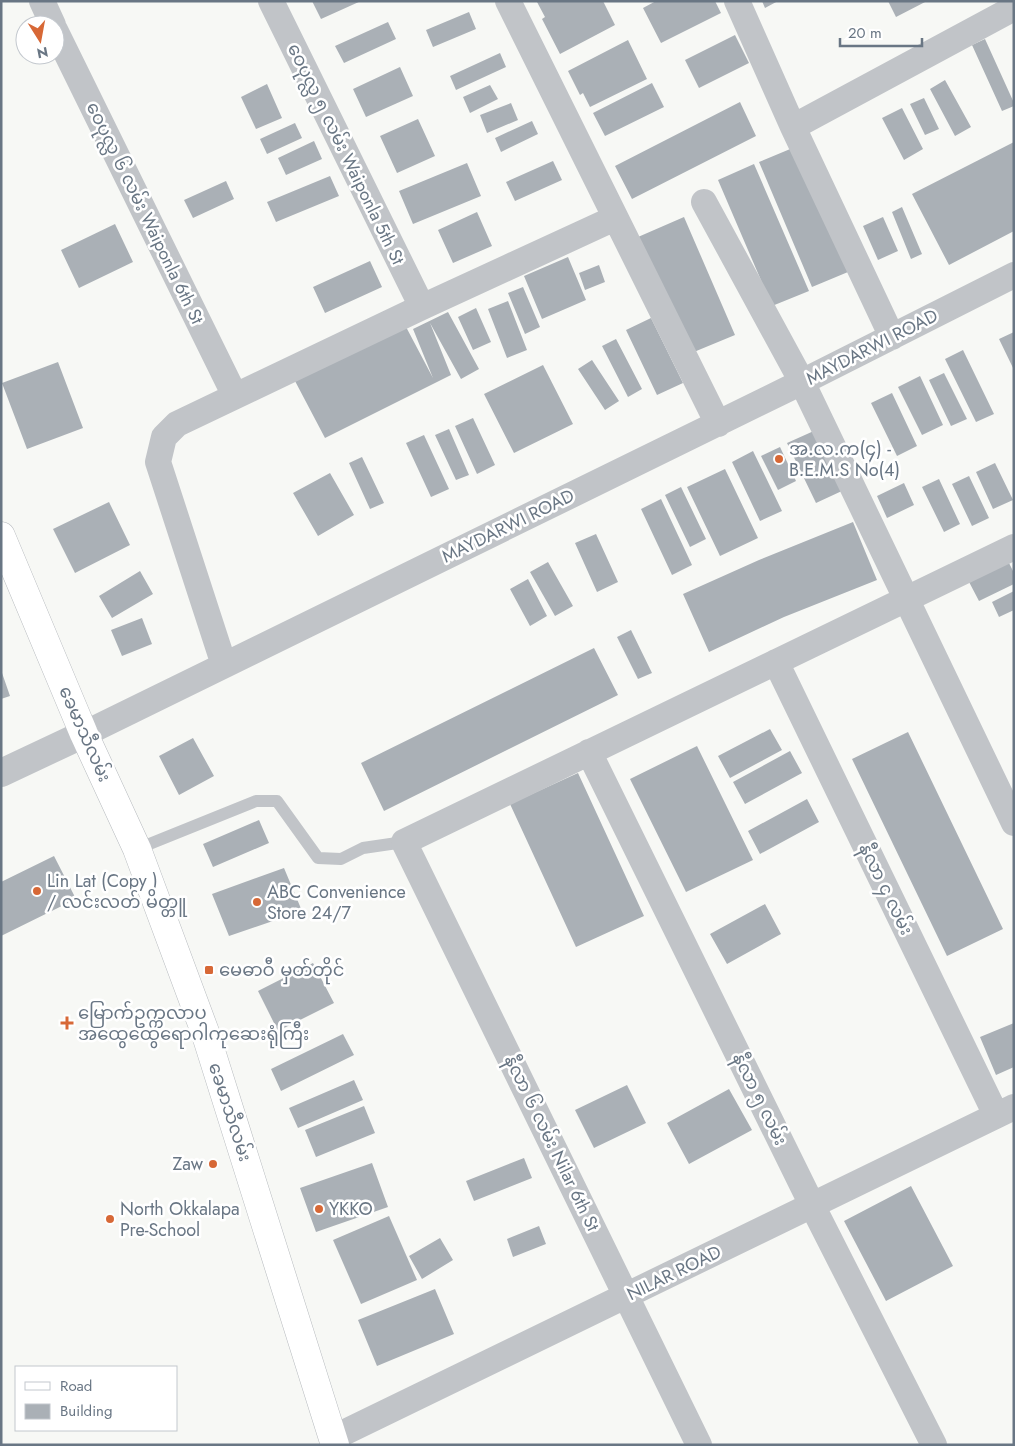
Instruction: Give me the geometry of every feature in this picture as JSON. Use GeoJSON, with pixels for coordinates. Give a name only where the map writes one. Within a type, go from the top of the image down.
{"type":"FeatureCollection","features":[{"type":"Feature","properties":{"kind":"main road","name":"ခေမာသီလမ်း"},"geometry":{"type":"LineString","coordinates":[[1,536],[84,734],[138,849],[205,1032],[334,1441]]}},
{"type":"Feature","properties":{"kind":"street"},"geometry":{"type":"LineString","coordinates":[[42,1],[48,15]]}},
{"type":"Feature","properties":{"kind":"street","name":"ဝေပုလ္လ ၅ လမ်း Waiponla 5th St"},"geometry":{"type":"LineString","coordinates":[[271,1],[422,307]]}},
{"type":"Feature","properties":{"kind":"street"},"geometry":{"type":"LineString","coordinates":[[508,1],[718,424]]}},
{"type":"Feature","properties":{"kind":"street"},"geometry":{"type":"LineString","coordinates":[[737,1],[792,127],[892,337]]}},
{"type":"Feature","properties":{"kind":"street"},"geometry":{"type":"LineString","coordinates":[[792,127],[1004,8]]}},
{"type":"Feature","properties":{"kind":"street","name":"ဝေပုလ္လ ၆ လမ်း Waiponla 6th St"},"geometry":{"type":"LineString","coordinates":[[65,50],[235,396]]}},
{"type":"Feature","properties":{"kind":"street"},"geometry":{"type":"LineString","coordinates":[[704,202],[802,382],[1014,823]]}},
{"type":"Feature","properties":{"kind":"street"},"geometry":{"type":"LineString","coordinates":[[224,665],[158,462],[164,437],[178,424],[235,396],[615,218]]}},
{"type":"Feature","properties":{"kind":"street","name":"MAYDARWI ROAD"},"geometry":{"type":"LineString","coordinates":[[1,773],[718,424],[1014,276]]}},
{"type":"Feature","properties":{"kind":"street"},"geometry":{"type":"LineString","coordinates":[[404,842],[1014,547]]}},
{"type":"Feature","properties":{"kind":"street","name":"နီလာ ၄ လမ်း"},"geometry":{"type":"LineString","coordinates":[[776,662],[1005,1111]]}},
{"type":"Feature","properties":{"kind":"street","name":"နီလာ ၅ လမ်း"},"geometry":{"type":"LineString","coordinates":[[589,752],[812,1205],[934,1445]]}},
{"type":"Feature","properties":{"kind":"street","name":"နီလာ ၆ လမ်း Nilar 6th St"},"geometry":{"type":"LineString","coordinates":[[404,842],[699,1445]]}},
{"type":"Feature","properties":{"kind":"street","name":"NILAR ROAD"},"geometry":{"type":"LineString","coordinates":[[334,1441],[1005,1111]]}},
{"type":"Feature","properties":{"kind":"lane"},"geometry":{"type":"LineString","coordinates":[[138,849],[256,801],[277,801],[318,858],[341,859],[363,848],[404,842]]}},
{"type":"Feature","properties":{"kind":"building"},"geometry":{"type":"Polygon","coordinates":[[[312,1],[361,1],[321,19],[312,1]]]}},
{"type":"Feature","properties":{"kind":"building"},"geometry":{"type":"Polygon","coordinates":[[[603,1],[615,25],[560,54],[542,19],[545,17],[537,2],[603,1]]]}},
{"type":"Feature","properties":{"kind":"building"},"geometry":{"type":"Polygon","coordinates":[[[656,1],[715,1],[721,13],[661,43],[643,8],[656,1]]]}},
{"type":"Feature","properties":{"kind":"building"},"geometry":{"type":"Polygon","coordinates":[[[762,1],[778,1],[765,8],[762,1]]]}},
{"type":"Feature","properties":{"kind":"building"},"geometry":{"type":"Polygon","coordinates":[[[888,1],[927,1],[896,17],[888,1]]]}},
{"type":"Feature","properties":{"kind":"building"},"geometry":{"type":"Polygon","coordinates":[[[469,12],[476,29],[433,47],[426,30],[469,12]]]}},
{"type":"Feature","properties":{"kind":"building"},"geometry":{"type":"Polygon","coordinates":[[[388,22],[396,39],[344,63],[335,46],[388,22]]]}},
{"type":"Feature","properties":{"kind":"building"},"geometry":{"type":"Polygon","coordinates":[[[735,35],[749,63],[699,88],[685,60],[735,35]]]}},
{"type":"Feature","properties":{"kind":"building"},"geometry":{"type":"Polygon","coordinates":[[[985,39],[1014,103],[1014,106],[1002,111],[972,45],[985,39]]]}},
{"type":"Feature","properties":{"kind":"building"},"geometry":{"type":"Polygon","coordinates":[[[628,40],[647,79],[590,107],[583,93],[580,95],[568,71],[628,40]]]}},
{"type":"Feature","properties":{"kind":"building"},"geometry":{"type":"Polygon","coordinates":[[[500,53],[506,67],[456,90],[450,76],[500,53]]]}},
{"type":"Feature","properties":{"kind":"building"},"geometry":{"type":"Polygon","coordinates":[[[400,67],[413,96],[366,117],[353,89],[400,67]]]}},
{"type":"Feature","properties":{"kind":"building"},"geometry":{"type":"Polygon","coordinates":[[[945,80],[971,127],[955,136],[930,89],[945,80]]]}},
{"type":"Feature","properties":{"kind":"building"},"geometry":{"type":"Polygon","coordinates":[[[652,83],[664,107],[605,136],[593,113],[652,83]]]}},
{"type":"Feature","properties":{"kind":"building"},"geometry":{"type":"Polygon","coordinates":[[[267,84],[282,118],[256,129],[241,97],[267,84]]]}},
{"type":"Feature","properties":{"kind":"building"},"geometry":{"type":"Polygon","coordinates":[[[490,85],[498,99],[470,113],[463,97],[490,85]]]}},
{"type":"Feature","properties":{"kind":"building"},"geometry":{"type":"Polygon","coordinates":[[[924,98],[939,129],[925,135],[910,104],[924,98]]]}},
{"type":"Feature","properties":{"kind":"building"},"geometry":{"type":"Polygon","coordinates":[[[740,102],[756,136],[632,199],[615,166],[740,102]]]}},
{"type":"Feature","properties":{"kind":"building"},"geometry":{"type":"Polygon","coordinates":[[[511,103],[518,120],[487,133],[480,115],[511,103]]]}},
{"type":"Feature","properties":{"kind":"building"},"geometry":{"type":"Polygon","coordinates":[[[902,108],[923,149],[904,160],[882,118],[902,108]]]}},
{"type":"Feature","properties":{"kind":"building"},"geometry":{"type":"Polygon","coordinates":[[[418,119],[435,156],[397,173],[380,136],[418,119]]]}},
{"type":"Feature","properties":{"kind":"building"},"geometry":{"type":"Polygon","coordinates":[[[532,121],[538,134],[501,152],[495,138],[532,121]]]}},
{"type":"Feature","properties":{"kind":"building"},"geometry":{"type":"Polygon","coordinates":[[[295,123],[302,138],[267,154],[260,139],[295,123]]]}},
{"type":"Feature","properties":{"kind":"building"},"geometry":{"type":"Polygon","coordinates":[[[314,141],[322,159],[286,175],[278,158],[314,141]]]}},
{"type":"Feature","properties":{"kind":"building"},"geometry":{"type":"Polygon","coordinates":[[[1014,142],[1014,231],[949,265],[912,194],[1014,142]]]}},
{"type":"Feature","properties":{"kind":"building"},"geometry":{"type":"Polygon","coordinates":[[[795,147],[848,272],[812,287],[759,162],[795,147]]]}},
{"type":"Feature","properties":{"kind":"building"},"geometry":{"type":"Polygon","coordinates":[[[553,161],[562,180],[515,201],[506,182],[553,161]]]}},
{"type":"Feature","properties":{"kind":"building"},"geometry":{"type":"Polygon","coordinates":[[[467,163],[481,196],[413,224],[399,191],[467,163]]]}},
{"type":"Feature","properties":{"kind":"building"},"geometry":{"type":"Polygon","coordinates":[[[754,164],[809,291],[772,306],[718,180],[754,164]]]}},
{"type":"Feature","properties":{"kind":"building"},"geometry":{"type":"Polygon","coordinates":[[[330,176],[339,196],[276,222],[267,202],[330,176]]]}},
{"type":"Feature","properties":{"kind":"building"},"geometry":{"type":"Polygon","coordinates":[[[226,181],[234,199],[193,218],[184,200],[226,181]]]}},
{"type":"Feature","properties":{"kind":"building"},"geometry":{"type":"Polygon","coordinates":[[[902,207],[922,254],[911,259],[892,212],[902,207]]]}},
{"type":"Feature","properties":{"kind":"building"},"geometry":{"type":"Polygon","coordinates":[[[477,212],[492,246],[453,263],[438,230],[477,212]]]}},
{"type":"Feature","properties":{"kind":"building"},"geometry":{"type":"Polygon","coordinates":[[[684,217],[735,335],[689,354],[638,237],[684,217]]]}},
{"type":"Feature","properties":{"kind":"building"},"geometry":{"type":"Polygon","coordinates":[[[883,217],[898,251],[878,260],[863,226],[883,217]]]}},
{"type":"Feature","properties":{"kind":"building"},"geometry":{"type":"Polygon","coordinates":[[[115,224],[133,262],[79,288],[61,250],[115,224]]]}},
{"type":"Feature","properties":{"kind":"building"},"geometry":{"type":"Polygon","coordinates":[[[568,257],[586,300],[542,319],[524,276],[568,257]]]}},
{"type":"Feature","properties":{"kind":"building"},"geometry":{"type":"Polygon","coordinates":[[[370,261],[382,287],[325,313],[313,287],[370,261]]]}},
{"type":"Feature","properties":{"kind":"building"},"geometry":{"type":"Polygon","coordinates":[[[599,265],[605,282],[585,290],[579,273],[599,265]]]}},
{"type":"Feature","properties":{"kind":"building"},"geometry":{"type":"Polygon","coordinates":[[[523,287],[540,327],[525,334],[508,293],[523,287]]]}},
{"type":"Feature","properties":{"kind":"building"},"geometry":{"type":"Polygon","coordinates":[[[508,301],[527,350],[507,358],[488,309],[508,301]]]}},
{"type":"Feature","properties":{"kind":"building"},"geometry":{"type":"Polygon","coordinates":[[[476,308],[491,342],[473,350],[458,317],[476,308]]]}},
{"type":"Feature","properties":{"kind":"building"},"geometry":{"type":"Polygon","coordinates":[[[448,312],[479,369],[461,379],[430,323],[451,375],[325,438],[295,381],[405,325],[433,378],[413,329],[448,312]]]}},
{"type":"Feature","properties":{"kind":"building"},"geometry":{"type":"Polygon","coordinates":[[[651,318],[683,383],[657,395],[626,330],[651,318]]]}},
{"type":"Feature","properties":{"kind":"building"},"geometry":{"type":"Polygon","coordinates":[[[1014,332],[1014,370],[999,339],[1014,332]]]}},
{"type":"Feature","properties":{"kind":"building"},"geometry":{"type":"Polygon","coordinates":[[[616,339],[642,389],[628,397],[602,346],[616,339]]]}},
{"type":"Feature","properties":{"kind":"building"},"geometry":{"type":"Polygon","coordinates":[[[963,350],[994,414],[976,422],[945,359],[963,350]]]}},
{"type":"Feature","properties":{"kind":"building"},"geometry":{"type":"Polygon","coordinates":[[[592,360],[619,401],[605,410],[578,369],[592,360]]]}},
{"type":"Feature","properties":{"kind":"building"},"geometry":{"type":"Polygon","coordinates":[[[58,362],[83,428],[27,449],[2,383],[58,362]]]}},
{"type":"Feature","properties":{"kind":"building"},"geometry":{"type":"Polygon","coordinates":[[[543,365],[573,424],[514,453],[484,394],[543,365]]]}},
{"type":"Feature","properties":{"kind":"building"},"geometry":{"type":"Polygon","coordinates":[[[944,373],[967,419],[951,426],[929,380],[944,373]]]}},
{"type":"Feature","properties":{"kind":"building"},"geometry":{"type":"Polygon","coordinates":[[[920,376],[943,425],[922,435],[898,387],[920,376]]]}},
{"type":"Feature","properties":{"kind":"building"},"geometry":{"type":"Polygon","coordinates":[[[892,393],[917,446],[897,456],[871,403],[892,393]]]}},
{"type":"Feature","properties":{"kind":"building"},"geometry":{"type":"Polygon","coordinates":[[[473,418],[495,465],[477,474],[455,426],[473,418]]]}},
{"type":"Feature","properties":{"kind":"building"},"geometry":{"type":"Polygon","coordinates":[[[449,429],[469,475],[456,480],[435,435],[449,429]]]}},
{"type":"Feature","properties":{"kind":"building"},"geometry":{"type":"Polygon","coordinates":[[[816,430],[844,490],[816,503],[787,443],[816,430]]]}},
{"type":"Feature","properties":{"kind":"building"},"geometry":{"type":"Polygon","coordinates":[[[424,435],[449,489],[431,497],[406,443],[424,435]]]}},
{"type":"Feature","properties":{"kind":"building"},"geometry":{"type":"Polygon","coordinates":[[[780,447],[796,481],[778,490],[761,456],[780,447]]]}},
{"type":"Feature","properties":{"kind":"building"},"geometry":{"type":"Polygon","coordinates":[[[753,451],[782,511],[760,521],[732,462],[753,451]]]}},
{"type":"Feature","properties":{"kind":"building"},"geometry":{"type":"Polygon","coordinates":[[[362,457],[384,503],[370,509],[349,463],[362,457]]]}},
{"type":"Feature","properties":{"kind":"building"},"geometry":{"type":"Polygon","coordinates":[[[995,463],[1013,500],[993,509],[976,472],[995,463]]]}},
{"type":"Feature","properties":{"kind":"building"},"geometry":{"type":"Polygon","coordinates":[[[725,469],[758,538],[720,556],[687,487],[725,469]]]}},
{"type":"Feature","properties":{"kind":"building"},"geometry":{"type":"Polygon","coordinates":[[[330,473],[354,515],[318,536],[293,493],[330,473]]]}},
{"type":"Feature","properties":{"kind":"building"},"geometry":{"type":"Polygon","coordinates":[[[969,476],[989,518],[972,526],[952,484],[969,476]]]}},
{"type":"Feature","properties":{"kind":"building"},"geometry":{"type":"Polygon","coordinates":[[[939,479],[960,524],[944,532],[922,487],[939,479]]]}},
{"type":"Feature","properties":{"kind":"building"},"geometry":{"type":"Polygon","coordinates":[[[904,483],[914,505],[887,518],[877,496],[904,483]]]}},
{"type":"Feature","properties":{"kind":"building"},"geometry":{"type":"Polygon","coordinates":[[[681,487],[706,539],[690,547],[665,495],[681,487]]]}},
{"type":"Feature","properties":{"kind":"building"},"geometry":{"type":"Polygon","coordinates":[[[661,499],[692,565],[672,575],[641,509],[661,499]]]}},
{"type":"Feature","properties":{"kind":"building"},"geometry":{"type":"Polygon","coordinates":[[[109,502],[130,545],[75,573],[53,529],[109,502]]]}},
{"type":"Feature","properties":{"kind":"building"},"geometry":{"type":"Polygon","coordinates":[[[853,522],[877,580],[784,617],[709,652],[683,594],[759,560],[853,522]]]}},
{"type":"Feature","properties":{"kind":"building"},"geometry":{"type":"Polygon","coordinates":[[[596,534],[618,582],[597,592],[575,543],[596,534]]]}},
{"type":"Feature","properties":{"kind":"building"},"geometry":{"type":"Polygon","coordinates":[[[1008,561],[1014,573],[1014,584],[979,601],[968,580],[1008,561]]]}},
{"type":"Feature","properties":{"kind":"building"},"geometry":{"type":"Polygon","coordinates":[[[548,562],[573,606],[555,616],[530,572],[548,562]]]}},
{"type":"Feature","properties":{"kind":"building"},"geometry":{"type":"Polygon","coordinates":[[[140,571],[153,594],[112,618],[99,596],[140,571]]]}},
{"type":"Feature","properties":{"kind":"building"},"geometry":{"type":"Polygon","coordinates":[[[528,579],[547,616],[530,626],[510,589],[528,579]]]}},
{"type":"Feature","properties":{"kind":"building"},"geometry":{"type":"Polygon","coordinates":[[[1014,591],[1014,610],[999,617],[992,602],[1014,591]]]}},
{"type":"Feature","properties":{"kind":"building"},"geometry":{"type":"Polygon","coordinates":[[[142,618],[152,644],[122,656],[111,630],[142,618]]]}},
{"type":"Feature","properties":{"kind":"building"},"geometry":{"type":"Polygon","coordinates":[[[631,630],[652,673],[638,679],[617,637],[631,630]]]}},
{"type":"Feature","properties":{"kind":"building"},"geometry":{"type":"Polygon","coordinates":[[[594,648],[618,695],[384,811],[361,763],[594,648]]]}},
{"type":"Feature","properties":{"kind":"building"},"geometry":{"type":"Polygon","coordinates":[[[1,670],[10,696],[1,699],[1,670]]]}},
{"type":"Feature","properties":{"kind":"building"},"geometry":{"type":"Polygon","coordinates":[[[770,729],[782,750],[730,778],[718,756],[770,729]]]}},
{"type":"Feature","properties":{"kind":"building"},"geometry":{"type":"Polygon","coordinates":[[[908,732],[1003,929],[947,956],[852,759],[908,732]]]}},
{"type":"Feature","properties":{"kind":"building"},"geometry":{"type":"Polygon","coordinates":[[[193,738],[214,776],[179,795],[159,756],[193,738]]]}},
{"type":"Feature","properties":{"kind":"building"},"geometry":{"type":"Polygon","coordinates":[[[697,746],[753,860],[686,892],[630,779],[697,746]]]}},
{"type":"Feature","properties":{"kind":"building"},"geometry":{"type":"Polygon","coordinates":[[[790,751],[802,773],[745,804],[733,782],[790,751]]]}},
{"type":"Feature","properties":{"kind":"building"},"geometry":{"type":"Polygon","coordinates":[[[578,773],[644,916],[576,947],[510,804],[578,773]]]}},
{"type":"Feature","properties":{"kind":"building"},"geometry":{"type":"Polygon","coordinates":[[[807,799],[819,822],[760,854],[748,831],[807,799]]]}},
{"type":"Feature","properties":{"kind":"building"},"geometry":{"type":"Polygon","coordinates":[[[259,820],[269,843],[213,867],[203,844],[259,820]]]}},
{"type":"Feature","properties":{"kind":"building","name":"Lin Lat (Copy ) / လင်းလတ် မိတ္တူ"},"geometry":{"type":"Polygon","coordinates":[[[54,856],[76,899],[1,936],[1,882],[54,856]]]}},
{"type":"Feature","properties":{"kind":"building","name":"ABC Convenience Store 24/7"},"geometry":{"type":"Polygon","coordinates":[[[284,868],[302,911],[229,936],[212,894],[284,868]]]}},
{"type":"Feature","properties":{"kind":"building"},"geometry":{"type":"Polygon","coordinates":[[[765,904],[781,934],[727,964],[710,934],[765,904]]]}},
{"type":"Feature","properties":{"kind":"building"},"geometry":{"type":"Polygon","coordinates":[[[313,963],[334,1003],[278,1031],[258,991],[313,963]]]}},
{"type":"Feature","properties":{"kind":"building"},"geometry":{"type":"Polygon","coordinates":[[[1014,1023],[1014,1067],[996,1075],[980,1037],[1014,1023]]]}},
{"type":"Feature","properties":{"kind":"building"},"geometry":{"type":"Polygon","coordinates":[[[343,1034],[354,1055],[281,1091],[271,1069],[343,1034]]]}},
{"type":"Feature","properties":{"kind":"building"},"geometry":{"type":"Polygon","coordinates":[[[354,1080],[363,1100],[298,1128],[289,1108],[354,1080]]]}},
{"type":"Feature","properties":{"kind":"building"},"geometry":{"type":"Polygon","coordinates":[[[627,1085],[646,1123],[594,1148],[575,1110],[627,1085]]]}},
{"type":"Feature","properties":{"kind":"building"},"geometry":{"type":"Polygon","coordinates":[[[729,1089],[752,1130],[689,1164],[667,1123],[729,1089]]]}},
{"type":"Feature","properties":{"kind":"building"},"geometry":{"type":"Polygon","coordinates":[[[364,1106],[375,1133],[316,1157],[305,1130],[364,1106]]]}},
{"type":"Feature","properties":{"kind":"building"},"geometry":{"type":"Polygon","coordinates":[[[524,1158],[532,1178],[474,1201],[466,1181],[524,1158]]]}},
{"type":"Feature","properties":{"kind":"building"},"geometry":{"type":"Polygon","coordinates":[[[372,1163],[388,1207],[316,1232],[300,1188],[372,1163]]]}},
{"type":"Feature","properties":{"kind":"building"},"geometry":{"type":"Polygon","coordinates":[[[911,1186],[953,1266],[886,1301],[844,1221],[911,1186]]]}},
{"type":"Feature","properties":{"kind":"building"},"geometry":{"type":"Polygon","coordinates":[[[389,1216],[417,1280],[361,1304],[333,1240],[389,1216]]]}},
{"type":"Feature","properties":{"kind":"building"},"geometry":{"type":"Polygon","coordinates":[[[539,1226],[546,1244],[513,1257],[507,1239],[539,1226]]]}},
{"type":"Feature","properties":{"kind":"building"},"geometry":{"type":"Polygon","coordinates":[[[440,1238],[453,1260],[422,1279],[409,1256],[440,1238]]]}},
{"type":"Feature","properties":{"kind":"building"},"geometry":{"type":"Polygon","coordinates":[[[435,1289],[454,1334],[377,1366],[358,1320],[435,1289]]]}},
{"type":"Feature","properties":{"kind":"place","name":"အ.လ.က(၄) - B.E.M.S No(4)"},"geometry":{"type":"Point","coordinates":[779,459]}},
{"type":"Feature","properties":{"kind":"place","name":"Lin Lat (Copy ) / လင်းလတ် မိတ္တူ"},"geometry":{"type":"Point","coordinates":[37,891]}},
{"type":"Feature","properties":{"kind":"place","name":"ABC Convenience Store 24/7"},"geometry":{"type":"Point","coordinates":[257,902]}},
{"type":"Feature","properties":{"kind":"place","name":"မေဓာဝီ မှတ်တိုင်"},"geometry":{"type":"Point","coordinates":[209,970]}},
{"type":"Feature","properties":{"kind":"place","name":"မြောက်ဥက္ကလာပ အထွေထွေရောဂါကုဆေးရုံကြီး"},"geometry":{"type":"Point","coordinates":[67,1023]}},
{"type":"Feature","properties":{"kind":"place","name":"Zaw"},"geometry":{"type":"Point","coordinates":[213,1164]}},
{"type":"Feature","properties":{"kind":"place","name":"YKKO"},"geometry":{"type":"Point","coordinates":[319,1209]}},
{"type":"Feature","properties":{"kind":"place","name":"North Okkalapa Pre-School"},"geometry":{"type":"Point","coordinates":[110,1219]}}]}
